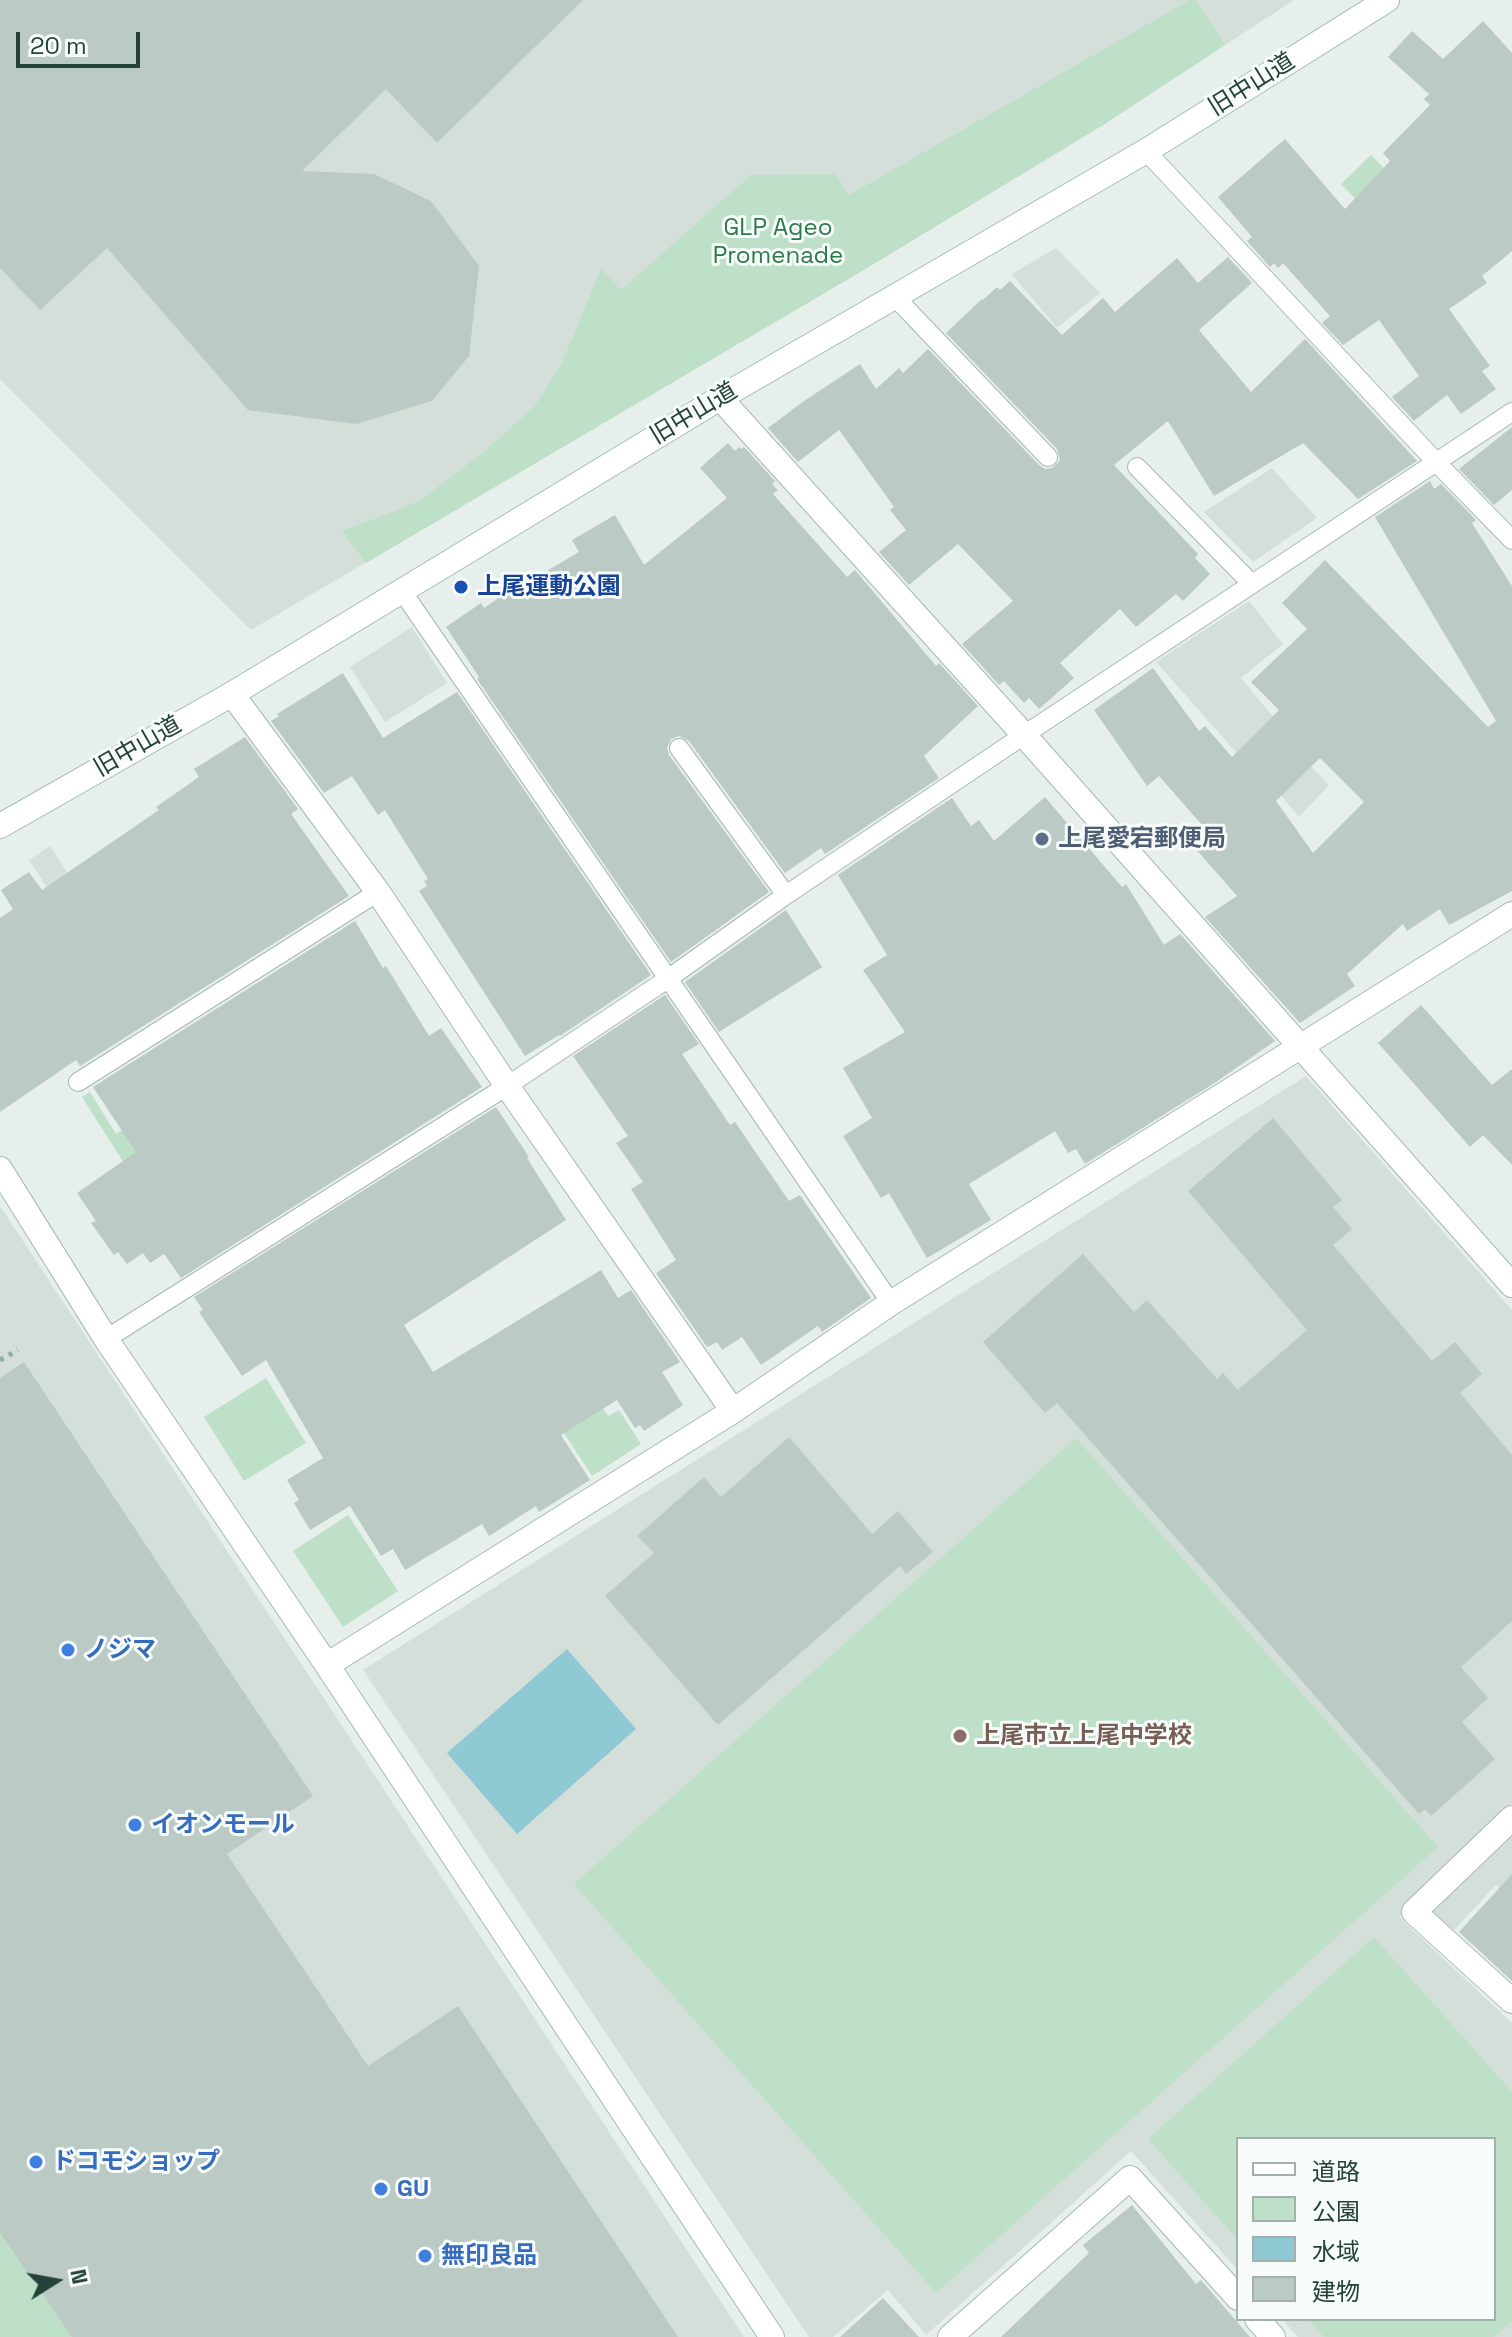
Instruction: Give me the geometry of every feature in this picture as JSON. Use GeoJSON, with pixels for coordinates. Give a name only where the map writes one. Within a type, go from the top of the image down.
{"type":"FeatureCollection","features":[{"type":"Feature","properties":{"kind":"street","name":"旧中山道"},"geometry":{"type":"LineString","coordinates":[[0,826],[232,694],[720,398],[1146,151],[1387,0]]}},
{"type":"Feature","properties":{"kind":"street"},"geometry":{"type":"LineString","coordinates":[[720,398],[1512,1285]]}},
{"type":"Feature","properties":{"kind":"street"},"geometry":{"type":"LineString","coordinates":[[232,694],[378,892],[507,1086],[733,1411]]}},
{"type":"Feature","properties":{"kind":"street"},"geometry":{"type":"LineString","coordinates":[[327,1665],[733,1411],[891,1303],[1512,914]]}},
{"type":"Feature","properties":{"kind":"street"},"geometry":{"type":"LineString","coordinates":[[0,1169],[106,1339],[327,1665],[772,2337]]}},
{"type":"Feature","properties":{"kind":"street"},"geometry":{"type":"LineString","coordinates":[[1512,1818],[1414,1912],[1512,2001]]}},
{"type":"Feature","properties":{"kind":"street"},"geometry":{"type":"LineString","coordinates":[[950,2337],[1130,2178],[1236,2296]]}},
{"type":"Feature","properties":{"kind":"street"},"geometry":{"type":"LineString","coordinates":[[1259,2321],[1273,2337]]}},
{"type":"Feature","properties":{"kind":"lane"},"geometry":{"type":"LineString","coordinates":[[1146,151],[1512,540]]}},
{"type":"Feature","properties":{"kind":"lane"},"geometry":{"type":"LineString","coordinates":[[895,297],[1048,457]]}},
{"type":"Feature","properties":{"kind":"lane"},"geometry":{"type":"LineString","coordinates":[[106,1339],[507,1086],[1024,735],[1512,412]]}},
{"type":"Feature","properties":{"kind":"lane"},"geometry":{"type":"LineString","coordinates":[[1137,467],[1252,584]]}},
{"type":"Feature","properties":{"kind":"lane"},"geometry":{"type":"LineString","coordinates":[[402,591],[891,1303]]}},
{"type":"Feature","properties":{"kind":"lane"},"geometry":{"type":"LineString","coordinates":[[679,748],[786,895]]}},
{"type":"Feature","properties":{"kind":"lane"},"geometry":{"type":"LineString","coordinates":[[78,1082],[378,892]]}},
{"type":"Feature","properties":{"kind":"path"},"geometry":{"type":"LineString","coordinates":[[0,1360],[18,1350]]}},
{"type":"Feature","properties":{"kind":"shaded area"},"geometry":{"type":"Polygon","coordinates":[[[0,0],[1294,0],[1103,125],[867,268],[251,630],[0,379],[0,0]]]}},
{"type":"Feature","properties":{"kind":"shaded area"},"geometry":{"type":"Polygon","coordinates":[[[1056,248],[1100,293],[1057,328],[1012,274],[1056,248]]]}},
{"type":"Feature","properties":{"kind":"shaded area"},"geometry":{"type":"Polygon","coordinates":[[[1272,468],[1317,518],[1253,562],[1204,512],[1272,468]]]}},
{"type":"Feature","properties":{"kind":"shaded area"},"geometry":{"type":"Polygon","coordinates":[[[1249,601],[1283,644],[1241,678],[1284,730],[1280,734],[1329,785],[1299,817],[1250,758],[1244,761],[1156,662],[1249,601]]]}},
{"type":"Feature","properties":{"kind":"shaded area"},"geometry":{"type":"Polygon","coordinates":[[[412,627],[447,683],[385,722],[350,667],[412,627]]]}},
{"type":"Feature","properties":{"kind":"shaded area"},"geometry":{"type":"Polygon","coordinates":[[[50,846],[127,963],[81,939],[29,860],[50,846]]]}},
{"type":"Feature","properties":{"kind":"shaded area","name":"上尾市立上尾中学校"},"geometry":{"type":"Polygon","coordinates":[[[1306,1076],[1512,1310],[1512,1803],[1399,1917],[1512,2023],[1512,2337],[1298,2337],[1284,2321],[1496,2321],[1496,2137],[1236,2137],[1236,2268],[1131,2151],[926,2335],[888,2290],[833,2337],[809,2337],[363,1670],[1306,1076]]]}},
{"type":"Feature","properties":{"kind":"shaded area","name":"イオンモール"},"geometry":{"type":"Polygon","coordinates":[[[0,1206],[744,2337],[0,2337],[0,1206]]]}},
{"type":"Feature","properties":{"kind":"shaded area"},"geometry":{"type":"Polygon","coordinates":[[[1512,1835],[1512,1889],[1502,1890],[1496,1885],[1453,1931],[1429,1909],[1512,1835]]]}},
{"type":"Feature","properties":{"kind":"green space","name":"GLP Ageo Promenade"},"geometry":{"type":"Polygon","coordinates":[[[1190,0],[1196,0],[1225,45],[1103,125],[366,563],[342,531],[418,502],[485,451],[535,406],[561,365],[601,269],[621,290],[751,175],[835,174],[849,195],[1190,0]]]}},
{"type":"Feature","properties":{"kind":"green space"},"geometry":{"type":"Polygon","coordinates":[[[1371,155],[1429,215],[1399,244],[1341,184],[1371,155]]]}},
{"type":"Feature","properties":{"kind":"green space"},"geometry":{"type":"Polygon","coordinates":[[[90,1092],[116,1134],[145,1116],[169,1157],[129,1171],[82,1097],[90,1092]]]}},
{"type":"Feature","properties":{"kind":"green space"},"geometry":{"type":"Polygon","coordinates":[[[266,1378],[306,1443],[244,1481],[204,1417],[266,1378]]]}},
{"type":"Feature","properties":{"kind":"green space"},"geometry":{"type":"Polygon","coordinates":[[[588,1386],[608,1416],[619,1410],[641,1444],[592,1476],[537,1392],[588,1386]]]}},
{"type":"Feature","properties":{"kind":"green space"},"geometry":{"type":"Polygon","coordinates":[[[1076,1438],[1438,1847],[936,2293],[574,1884],[1076,1438]]]}},
{"type":"Feature","properties":{"kind":"green space"},"geometry":{"type":"Polygon","coordinates":[[[348,1515],[398,1591],[343,1627],[293,1551],[348,1515]]]}},
{"type":"Feature","properties":{"kind":"green space"},"geometry":{"type":"Polygon","coordinates":[[[1374,1937],[1512,2092],[1512,2321],[1494,2337],[1324,2337],[1310,2321],[1496,2321],[1496,2137],[1236,2137],[1236,2238],[1148,2139],[1374,1937]]]}},
{"type":"Feature","properties":{"kind":"green space"},"geometry":{"type":"Polygon","coordinates":[[[0,2233],[72,2337],[0,2337],[0,2233]]]}},
{"type":"Feature","properties":{"kind":"water"},"geometry":{"type":"Polygon","coordinates":[[[567,1649],[636,1729],[517,1834],[447,1753],[567,1649]]]}},
{"type":"Feature","properties":{"kind":"building"},"geometry":{"type":"Polygon","coordinates":[[[0,0],[583,0],[437,143],[386,89],[302,171],[374,174],[431,201],[479,266],[469,356],[432,401],[356,424],[248,410],[107,248],[40,310],[0,268],[0,0]]]}},
{"type":"Feature","properties":{"kind":"building"},"geometry":{"type":"Polygon","coordinates":[[[1483,21],[1512,53],[1512,251],[1482,276],[1487,283],[1449,309],[1490,366],[1482,371],[1496,389],[1461,414],[1447,395],[1414,421],[1392,397],[1419,376],[1379,320],[1343,345],[1322,323],[1330,316],[1283,263],[1278,268],[1274,263],[1270,267],[1247,241],[1252,237],[1218,197],[1285,139],[1345,209],[1390,161],[1383,153],[1430,105],[1424,99],[1429,94],[1388,57],[1412,31],[1443,59],[1483,21]]]}},
{"type":"Feature","properties":{"kind":"building"},"geometry":{"type":"Polygon","coordinates":[[[1228,257],[1252,283],[1199,330],[1251,392],[1305,339],[1417,461],[1358,499],[1303,443],[1214,496],[1168,421],[1114,465],[1198,554],[1195,558],[1210,574],[1183,601],[1176,594],[1136,627],[1120,609],[1060,663],[1074,678],[1039,709],[1029,698],[1024,703],[1004,681],[999,685],[962,644],[1013,601],[958,544],[909,585],[879,552],[906,530],[890,510],[894,507],[839,430],[798,462],[768,428],[860,364],[876,389],[899,368],[903,373],[928,349],[1039,465],[1045,469],[1052,468],[1060,460],[1057,449],[946,333],[982,299],[1010,281],[1062,335],[1103,298],[1115,312],[1177,258],[1198,283],[1228,257]]]}},
{"type":"Feature","properties":{"kind":"building"},"geometry":{"type":"Polygon","coordinates":[[[1512,427],[1512,490],[1494,505],[1459,469],[1512,427]]]}},
{"type":"Feature","properties":{"kind":"building"},"geometry":{"type":"Polygon","coordinates":[[[728,443],[735,451],[744,447],[775,481],[772,484],[778,490],[773,494],[847,577],[855,570],[936,666],[939,663],[978,706],[924,756],[939,778],[825,854],[821,848],[785,873],[689,741],[679,736],[671,739],[667,748],[669,755],[769,892],[671,962],[477,679],[479,677],[446,627],[481,603],[484,608],[579,552],[572,540],[615,515],[644,565],[727,498],[700,468],[728,443]]]}},
{"type":"Feature","properties":{"kind":"building"},"geometry":{"type":"Polygon","coordinates":[[[1430,481],[1434,489],[1441,484],[1476,520],[1472,523],[1512,586],[1512,891],[1449,925],[1440,909],[1407,931],[1403,924],[1347,974],[1355,986],[1300,1023],[1205,917],[1237,896],[1195,848],[1210,834],[1159,776],[1147,786],[1094,710],[1153,668],[1199,731],[1205,726],[1232,757],[1279,710],[1251,682],[1307,629],[1282,603],[1325,560],[1488,727],[1496,721],[1375,517],[1430,481]],[[1320,758],[1276,801],[1313,853],[1364,802],[1320,758]]]}},
{"type":"Feature","properties":{"kind":"building"},"geometry":{"type":"Polygon","coordinates":[[[343,673],[383,738],[457,692],[651,975],[525,1056],[419,891],[427,886],[424,881],[428,879],[385,810],[378,815],[352,776],[324,793],[271,721],[279,716],[277,714],[343,673]]]}},
{"type":"Feature","properties":{"kind":"building"},"geometry":{"type":"Polygon","coordinates":[[[245,737],[298,809],[291,814],[349,896],[80,1066],[76,1060],[0,1112],[0,918],[13,909],[1,890],[29,872],[42,890],[159,810],[156,807],[199,777],[194,769],[245,737]]]}},
{"type":"Feature","properties":{"kind":"building"},"geometry":{"type":"Polygon","coordinates":[[[1045,797],[1122,887],[1126,884],[1164,945],[1180,934],[1275,1041],[1085,1164],[1076,1149],[1068,1153],[1055,1131],[969,1184],[991,1220],[927,1258],[889,1193],[881,1198],[843,1136],[872,1118],[843,1068],[905,1032],[863,970],[887,955],[838,875],[952,798],[971,826],[979,820],[994,841],[1045,797]]]}},
{"type":"Feature","properties":{"kind":"building"},"geometry":{"type":"Polygon","coordinates":[[[786,910],[822,967],[719,1032],[685,982],[786,910]]]}},
{"type":"Feature","properties":{"kind":"building"},"geometry":{"type":"Polygon","coordinates":[[[355,921],[429,1036],[441,1028],[482,1087],[181,1278],[164,1254],[150,1263],[143,1253],[127,1264],[118,1252],[114,1255],[91,1223],[96,1221],[77,1193],[136,1152],[93,1087],[355,921]]]}},
{"type":"Feature","properties":{"kind":"building"},"geometry":{"type":"Polygon","coordinates":[[[665,995],[699,1044],[682,1054],[730,1125],[735,1122],[789,1201],[800,1195],[871,1298],[822,1332],[818,1326],[761,1365],[742,1337],[722,1350],[717,1342],[707,1347],[656,1273],[676,1260],[631,1189],[643,1182],[616,1143],[628,1136],[573,1056],[665,995]]]}},
{"type":"Feature","properties":{"kind":"building"},"geometry":{"type":"Polygon","coordinates":[[[1421,1005],[1492,1085],[1512,1069],[1512,1165],[1483,1135],[1470,1147],[1378,1043],[1421,1005]]]}},
{"type":"Feature","properties":{"kind":"building"},"geometry":{"type":"Polygon","coordinates":[[[496,1107],[566,1220],[404,1325],[433,1372],[601,1270],[618,1298],[631,1290],[680,1362],[662,1372],[683,1405],[644,1431],[640,1425],[635,1428],[617,1400],[561,1435],[590,1480],[539,1512],[536,1506],[489,1536],[482,1524],[405,1570],[393,1549],[381,1556],[350,1506],[310,1530],[294,1503],[299,1500],[287,1480],[323,1458],[266,1360],[242,1376],[199,1312],[203,1310],[194,1297],[496,1107]]]}},
{"type":"Feature","properties":{"kind":"building"},"geometry":{"type":"Polygon","coordinates":[[[1273,1118],[1342,1200],[1333,1207],[1352,1229],[1333,1245],[1432,1361],[1455,1342],[1482,1374],[1460,1393],[1512,1455],[1512,1621],[1461,1667],[1488,1698],[1462,1722],[1495,1759],[1431,1816],[1425,1809],[1419,1814],[1057,1403],[1045,1413],[983,1342],[1083,1254],[1134,1312],[1147,1300],[1217,1379],[1223,1373],[1238,1390],[1307,1330],[1188,1191],[1273,1118]]]}},
{"type":"Feature","properties":{"kind":"building","name":"イオンモール"},"geometry":{"type":"Polygon","coordinates":[[[24,1362],[313,1796],[227,1854],[368,2066],[458,2006],[678,2337],[72,2337],[0,2233],[0,1378],[24,1362]]]}},
{"type":"Feature","properties":{"kind":"building"},"geometry":{"type":"Polygon","coordinates":[[[789,1437],[872,1534],[898,1511],[933,1552],[906,1574],[900,1566],[718,1725],[605,1596],[654,1553],[637,1536],[704,1477],[721,1497],[789,1437]]]}},
{"type":"Feature","properties":{"kind":"building"},"geometry":{"type":"Polygon","coordinates":[[[1512,1874],[1512,1981],[1459,1932],[1512,1874]]]}},
{"type":"Feature","properties":{"kind":"building"},"geometry":{"type":"Polygon","coordinates":[[[1132,2205],[1196,2284],[1201,2280],[1250,2337],[1001,2337],[1089,2253],[1083,2245],[1132,2205]]]}},
{"type":"Feature","properties":{"kind":"building"},"geometry":{"type":"Polygon","coordinates":[[[883,2298],[919,2337],[840,2337],[883,2298]]]}},
{"type":"Feature","properties":{"kind":"place","name":"上尾運動公園"},"geometry":{"type":"Point","coordinates":[461,587]}},
{"type":"Feature","properties":{"kind":"place","name":"上尾愛宕郵便局"},"geometry":{"type":"Point","coordinates":[1042,839]}},
{"type":"Feature","properties":{"kind":"place","name":"ノジマ"},"geometry":{"type":"Point","coordinates":[68,1650]}},
{"type":"Feature","properties":{"kind":"place","name":"上尾市立上尾中学校"},"geometry":{"type":"Point","coordinates":[960,1736]}},
{"type":"Feature","properties":{"kind":"place","name":"イオンモール"},"geometry":{"type":"Point","coordinates":[135,1825]}},
{"type":"Feature","properties":{"kind":"place","name":"ドコモショップ"},"geometry":{"type":"Point","coordinates":[36,2162]}},
{"type":"Feature","properties":{"kind":"place","name":"GU"},"geometry":{"type":"Point","coordinates":[381,2189]}},
{"type":"Feature","properties":{"kind":"place","name":"無印良品"},"geometry":{"type":"Point","coordinates":[425,2256]}}]}
